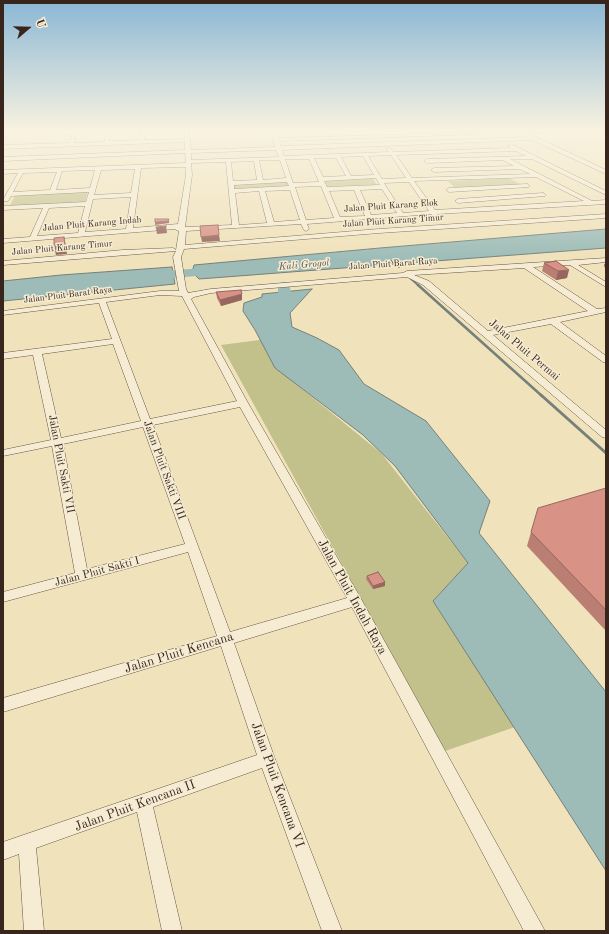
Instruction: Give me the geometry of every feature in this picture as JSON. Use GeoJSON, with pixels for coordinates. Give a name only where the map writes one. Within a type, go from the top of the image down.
{"type":"FeatureCollection","features":[{"type":"Feature","properties":{"kind":"street"},"geometry":{"type":"LineString","coordinates":[[21,173],[4,204],[47,206],[89,204]]}},
{"type":"Feature","properties":{"kind":"street"},"geometry":{"type":"LineString","coordinates":[[52,192],[59,173]]}},
{"type":"Feature","properties":{"kind":"street"},"geometry":{"type":"LineString","coordinates":[[81,234],[97,173]]}},
{"type":"Feature","properties":{"kind":"street"},"geometry":{"type":"LineString","coordinates":[[129,230],[137,173]]}},
{"type":"Feature","properties":{"kind":"street"},"geometry":{"type":"LineString","coordinates":[[176,248],[181,228],[189,173]]}},
{"type":"Feature","properties":{"kind":"street"},"geometry":{"type":"LineString","coordinates":[[229,173],[236,227]]}},
{"type":"Feature","properties":{"kind":"street"},"geometry":{"type":"LineString","coordinates":[[259,173],[260,181]]}},
{"type":"Feature","properties":{"kind":"street"},"geometry":{"type":"LineString","coordinates":[[287,173],[309,236]]}},
{"type":"Feature","properties":{"kind":"street"},"geometry":{"type":"LineString","coordinates":[[318,173],[338,219]]}},
{"type":"Feature","properties":{"kind":"street"},"geometry":{"type":"LineString","coordinates":[[347,173],[349,177]]}},
{"type":"Feature","properties":{"kind":"street"},"geometry":{"type":"LineString","coordinates":[[375,173],[401,215]]}},
{"type":"Feature","properties":{"kind":"street"},"geometry":{"type":"LineString","coordinates":[[406,173],[443,226]]}},
{"type":"Feature","properties":{"kind":"street"},"geometry":{"type":"LineString","coordinates":[[436,173],[466,210]]}},
{"type":"Feature","properties":{"kind":"street"},"geometry":{"type":"LineString","coordinates":[[533,173],[590,202]]}},
{"type":"Feature","properties":{"kind":"street"},"geometry":{"type":"LineString","coordinates":[[565,173],[606,193]]}},
{"type":"Feature","properties":{"kind":"street"},"geometry":{"type":"LineString","coordinates":[[230,183],[260,181],[291,184],[323,184],[356,188],[381,182],[538,175]]}},
{"type":"Feature","properties":{"kind":"street"},"geometry":{"type":"LineString","coordinates":[[323,184],[349,177],[381,182]]}},
{"type":"Feature","properties":{"kind":"street"},"geometry":{"type":"LineString","coordinates":[[509,177],[543,195],[556,204]]}},
{"type":"Feature","properties":{"kind":"street"},"geometry":{"type":"LineString","coordinates":[[231,191],[262,190],[291,184]]}},
{"type":"Feature","properties":{"kind":"street"},"geometry":{"type":"LineString","coordinates":[[449,190],[527,186]]}},
{"type":"Feature","properties":{"kind":"street"},"geometry":{"type":"LineString","coordinates":[[356,188],[369,217]]}},
{"type":"Feature","properties":{"kind":"street"},"geometry":{"type":"LineString","coordinates":[[10,194],[93,190]]}},
{"type":"Feature","properties":{"kind":"street"},"geometry":{"type":"LineString","coordinates":[[262,190],[271,224]]}},
{"type":"Feature","properties":{"kind":"street"},"geometry":{"type":"LineString","coordinates":[[91,197],[133,195]]}},
{"type":"Feature","properties":{"kind":"street"},"geometry":{"type":"LineString","coordinates":[[458,200],[543,195]]}},
{"type":"Feature","properties":{"kind":"street","name":"Jalan Pluit Karang Elok"},"geometry":{"type":"LineString","coordinates":[[181,228],[236,227],[433,212],[606,202]]}},
{"type":"Feature","properties":{"kind":"street"},"geometry":{"type":"LineString","coordinates":[[33,238],[47,206]]}},
{"type":"Feature","properties":{"kind":"street","name":"Jalan Pluit Karang Timur"},"geometry":{"type":"LineString","coordinates":[[3,263],[309,236],[606,216]]}},
{"type":"Feature","properties":{"kind":"street","name":"Jalan Pluit Karang Indah"},"geometry":{"type":"LineString","coordinates":[[3,240],[129,230],[181,228]]}},
{"type":"Feature","properties":{"kind":"street","name":"Jalan Pluit Indah Raya"},"geometry":{"type":"LineString","coordinates":[[176,248],[184,290],[243,403],[355,601],[535,931]]}},
{"type":"Feature","properties":{"kind":"street","name":"Jalan Pluit Barat Raya"},"geometry":{"type":"LineString","coordinates":[[244,287],[429,271],[606,260]]}},
{"type":"Feature","properties":{"kind":"street"},"geometry":{"type":"LineString","coordinates":[[571,263],[606,285]]}},
{"type":"Feature","properties":{"kind":"street"},"geometry":{"type":"LineString","coordinates":[[526,266],[601,312]]}},
{"type":"Feature","properties":{"kind":"street"},"geometry":{"type":"LineString","coordinates":[[426,283],[424,277],[429,271]]}},
{"type":"Feature","properties":{"kind":"street","name":"Jalan Pluit Barat Raya"},"geometry":{"type":"LineString","coordinates":[[3,313],[184,290],[189,296],[214,289],[404,275],[415,277],[426,283]]}},
{"type":"Feature","properties":{"kind":"street","name":"Jalan Pluit Permai"},"geometry":{"type":"LineString","coordinates":[[426,283],[606,435]]}},
{"type":"Feature","properties":{"kind":"street","name":"Jalan Pluit Sakti VIII"},"geometry":{"type":"LineString","coordinates":[[102,301],[225,639]]}},
{"type":"Feature","properties":{"kind":"street"},"geometry":{"type":"LineString","coordinates":[[488,334],[601,312]]}},
{"type":"Feature","properties":{"kind":"street"},"geometry":{"type":"LineString","coordinates":[[553,321],[606,360]]}},
{"type":"Feature","properties":{"kind":"street"},"geometry":{"type":"LineString","coordinates":[[3,356],[117,341]]}},
{"type":"Feature","properties":{"kind":"street","name":"Jalan Pluit Sakti VII"},"geometry":{"type":"LineString","coordinates":[[37,352],[57,442],[82,576]]}},
{"type":"Feature","properties":{"kind":"street"},"geometry":{"type":"LineString","coordinates":[[3,453],[243,403]]}},
{"type":"Feature","properties":{"kind":"street","name":"Jalan Pluit Sakti I"},"geometry":{"type":"LineString","coordinates":[[3,597],[192,546]]}},
{"type":"Feature","properties":{"kind":"street","name":"Jalan Pluit Kencana"},"geometry":{"type":"LineString","coordinates":[[3,705],[355,601]]}},
{"type":"Feature","properties":{"kind":"street","name":"Jalan Pluit Kencana VI"},"geometry":{"type":"LineString","coordinates":[[225,639],[266,759],[332,931]]}},
{"type":"Feature","properties":{"kind":"street","name":"Jalan Pluit Kencana II"},"geometry":{"type":"LineString","coordinates":[[3,851],[144,803],[266,759]]}},
{"type":"Feature","properties":{"kind":"street"},"geometry":{"type":"LineString","coordinates":[[144,803],[172,931]]}},
{"type":"Feature","properties":{"kind":"street"},"geometry":{"type":"LineString","coordinates":[[27,843],[34,931]]}},
{"type":"Feature","properties":{"kind":"shaded area"},"geometry":{"type":"Polygon","coordinates":[[[372,177],[377,185],[326,187],[322,179],[372,177]]]}},
{"type":"Feature","properties":{"kind":"shaded area"},"geometry":{"type":"Polygon","coordinates":[[[509,178],[524,186],[456,189],[448,181],[509,178]]]}},
{"type":"Feature","properties":{"kind":"shaded area"},"geometry":{"type":"Polygon","coordinates":[[[288,181],[291,190],[235,192],[233,183],[288,181]]]}},
{"type":"Feature","properties":{"kind":"shaded area"},"geometry":{"type":"Polygon","coordinates":[[[88,191],[84,206],[8,209],[16,194],[88,191]]]}},
{"type":"Feature","properties":{"kind":"shaded area"},"geometry":{"type":"Polygon","coordinates":[[[267,339],[291,380],[381,453],[468,563],[433,601],[515,727],[445,751],[221,345],[267,339]]]}},
{"type":"Feature","properties":{"kind":"water"},"geometry":{"type":"Polygon","coordinates":[[[606,229],[606,248],[199,279],[192,272],[194,265],[606,229]]]}},
{"type":"Feature","properties":{"kind":"water"},"geometry":{"type":"Polygon","coordinates":[[[172,267],[175,284],[3,301],[3,281],[172,267]]]}},
{"type":"Feature","properties":{"kind":"water"},"geometry":{"type":"Polygon","coordinates":[[[312,289],[290,313],[292,327],[339,350],[364,384],[426,421],[490,501],[479,533],[606,692],[606,871],[433,601],[468,563],[395,466],[363,435],[275,368],[243,311],[244,303],[262,297],[262,294],[312,289]]]}},
{"type":"Feature","properties":{"kind":"building"},"geometry":{"type":"Polygon","coordinates":[[[155,219],[169,219],[168,221],[155,222],[155,219]]]}},
{"type":"Feature","properties":{"kind":"building"},"geometry":{"type":"Polygon","coordinates":[[[218,225],[219,235],[201,237],[200,226],[218,225]]]}},
{"type":"Feature","properties":{"kind":"building"},"geometry":{"type":"Polygon","coordinates":[[[64,237],[65,245],[54,246],[54,238],[64,237]]]}},
{"type":"Feature","properties":{"kind":"building"},"geometry":{"type":"Polygon","coordinates":[[[556,261],[569,270],[558,271],[544,263],[556,261]]]}},
{"type":"Feature","properties":{"kind":"building"},"geometry":{"type":"Polygon","coordinates":[[[241,290],[242,294],[220,300],[216,292],[241,290]]]}},
{"type":"Feature","properties":{"kind":"building"},"geometry":{"type":"Polygon","coordinates":[[[606,488],[606,610],[531,532],[538,508],[606,488]]]}},
{"type":"Feature","properties":{"kind":"building"},"geometry":{"type":"Polygon","coordinates":[[[378,572],[385,582],[373,586],[367,576],[378,572]]]}},
{"type":"Feature","properties":{"kind":"waterway"},"geometry":{"type":"LineString","coordinates":[[391,261],[399,267]]}},
{"type":"Feature","properties":{"kind":"waterway","name":"Kali Grogol"},"geometry":{"type":"LineString","coordinates":[[149,276],[217,271]]}},
{"type":"Feature","properties":{"kind":"waterway"},"geometry":{"type":"LineString","coordinates":[[409,277],[419,286]]}},
{"type":"Feature","properties":{"kind":"waterway"},"geometry":{"type":"LineString","coordinates":[[418,285],[542,396]]}},
{"type":"Feature","properties":{"kind":"waterway"},"geometry":{"type":"LineString","coordinates":[[269,308],[269,305],[285,295],[284,286]]}},
{"type":"Feature","properties":{"kind":"waterway"},"geometry":{"type":"LineString","coordinates":[[541,395],[606,453]]}}]}
